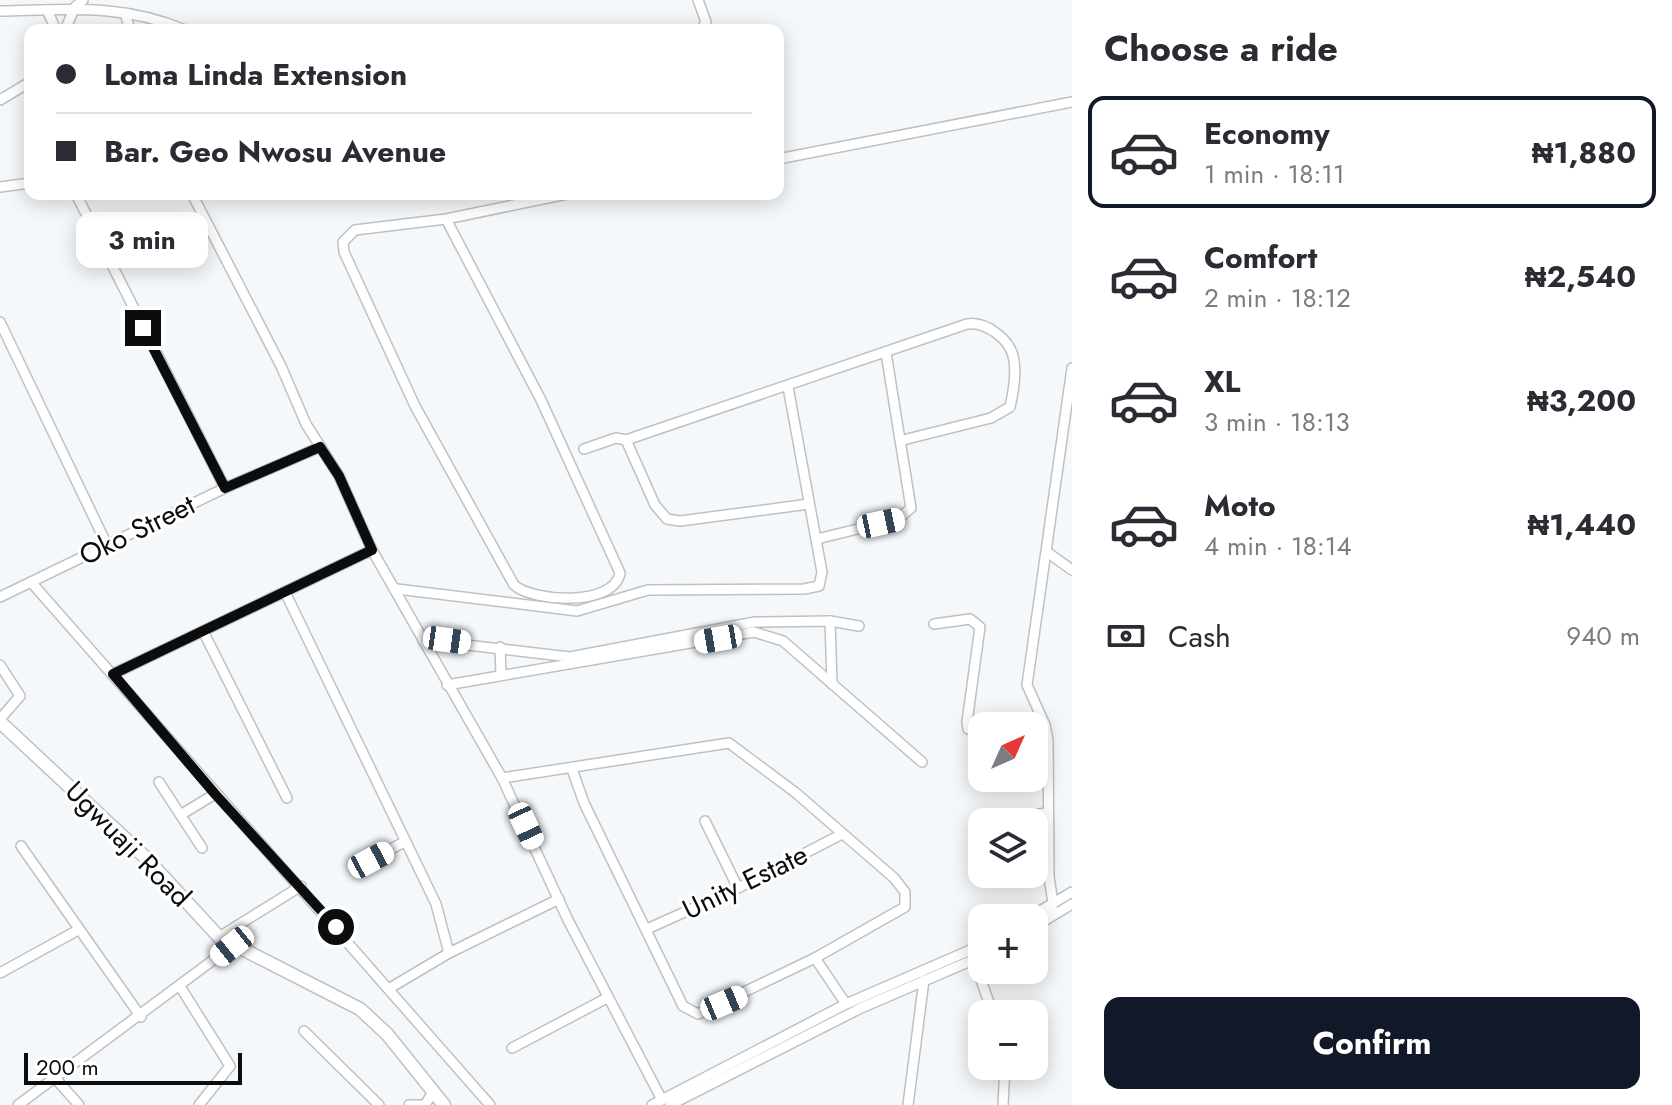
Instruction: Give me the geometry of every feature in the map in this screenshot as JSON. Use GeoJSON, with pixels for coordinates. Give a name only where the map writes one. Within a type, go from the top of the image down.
{"type":"FeatureCollection","features":[{"type":"Feature","properties":{"kind":"main road","name":"Ugwuaji Road"},"geometry":{"type":"LineString","coordinates":[[0,720],[147,859],[219,937],[360,1009],[387,1034],[444,1105]]}},
{"type":"Feature","properties":{"kind":"street"},"geometry":{"type":"LineString","coordinates":[[698,0],[705,24]]}},
{"type":"Feature","properties":{"kind":"street"},"geometry":{"type":"LineString","coordinates":[[68,24],[79,3]]}},
{"type":"Feature","properties":{"kind":"street"},"geometry":{"type":"LineString","coordinates":[[1,7],[47,10],[79,3],[171,24]]}},
{"type":"Feature","properties":{"kind":"street"},"geometry":{"type":"LineString","coordinates":[[47,10],[53,24]]}},
{"type":"Feature","properties":{"kind":"street"},"geometry":{"type":"LineString","coordinates":[[125,13],[128,24]]}},
{"type":"Feature","properties":{"kind":"street"},"geometry":{"type":"LineString","coordinates":[[0,100],[24,86]]}},
{"type":"Feature","properties":{"kind":"street"},"geometry":{"type":"LineString","coordinates":[[784,158],[1071,105]]}},
{"type":"Feature","properties":{"kind":"street"},"geometry":{"type":"LineString","coordinates":[[0,187],[24,184]]}},
{"type":"Feature","properties":{"kind":"street"},"geometry":{"type":"LineString","coordinates":[[79,200],[225,488]]}},
{"type":"Feature","properties":{"kind":"street"},"geometry":{"type":"LineString","coordinates":[[199,200],[320,447],[339,476],[372,550],[397,589],[447,685],[502,778],[607,998],[662,1103],[846,1004],[968,961]]}},
{"type":"Feature","properties":{"kind":"street"},"geometry":{"type":"LineString","coordinates":[[446,219],[541,400],[620,573],[613,586],[589,598],[528,593],[514,585],[415,406],[344,252],[343,242],[355,230],[446,219],[538,200]]}},
{"type":"Feature","properties":{"kind":"street"},"geometry":{"type":"LineString","coordinates":[[0,322],[107,545]]}},
{"type":"Feature","properties":{"kind":"street"},"geometry":{"type":"LineString","coordinates":[[584,449],[616,438],[626,440],[973,323],[986,325],[995,332],[1014,361],[1012,400],[1003,414],[903,440]]}},
{"type":"Feature","properties":{"kind":"street"},"geometry":{"type":"LineString","coordinates":[[817,539],[907,515],[911,500],[886,353]]}},
{"type":"Feature","properties":{"kind":"street"},"geometry":{"type":"LineString","coordinates":[[1039,712],[1027,685],[1072,368]]}},
{"type":"Feature","properties":{"kind":"street"},"geometry":{"type":"LineString","coordinates":[[397,589],[577,611],[648,590],[813,589],[822,580],[822,572],[788,387]]}},
{"type":"Feature","properties":{"kind":"street"},"geometry":{"type":"LineString","coordinates":[[626,440],[655,505],[667,519],[680,521],[809,504]]}},
{"type":"Feature","properties":{"kind":"street","name":"Oko Street"},"geometry":{"type":"LineString","coordinates":[[0,597],[225,488],[320,447]]}},
{"type":"Feature","properties":{"kind":"street"},"geometry":{"type":"LineString","coordinates":[[113,674],[372,550]]}},
{"type":"Feature","properties":{"kind":"street"},"geometry":{"type":"LineString","coordinates":[[1047,552],[1072,570]]}},
{"type":"Feature","properties":{"kind":"street"},"geometry":{"type":"LineString","coordinates":[[31,582],[215,794],[301,886],[490,1105]]}},
{"type":"Feature","properties":{"kind":"street"},"geometry":{"type":"LineString","coordinates":[[285,592],[436,904],[449,953]]}},
{"type":"Feature","properties":{"kind":"street"},"geometry":{"type":"LineString","coordinates":[[934,624],[970,619],[980,627],[968,712]]}},
{"type":"Feature","properties":{"kind":"street"},"geometry":{"type":"LineString","coordinates":[[423,640],[570,657],[755,622],[830,621],[859,626]]}},
{"type":"Feature","properties":{"kind":"street"},"geometry":{"type":"LineString","coordinates":[[830,621],[832,684]]}},
{"type":"Feature","properties":{"kind":"street"},"geometry":{"type":"LineString","coordinates":[[203,631],[287,798]]}},
{"type":"Feature","properties":{"kind":"street"},"geometry":{"type":"LineString","coordinates":[[447,685],[754,632],[783,641],[922,762]]}},
{"type":"Feature","properties":{"kind":"street"},"geometry":{"type":"LineString","coordinates":[[500,647],[501,675]]}},
{"type":"Feature","properties":{"kind":"street"},"geometry":{"type":"LineString","coordinates":[[0,665],[20,692],[0,720]]}},
{"type":"Feature","properties":{"kind":"street"},"geometry":{"type":"LineString","coordinates":[[502,778],[729,743],[796,793],[894,878],[905,892],[906,900],[898,913],[815,958],[698,1014],[683,1006],[584,803],[572,769]]}},
{"type":"Feature","properties":{"kind":"street"},"geometry":{"type":"LineString","coordinates":[[1048,748],[1053,903],[1050,917]]}},
{"type":"Feature","properties":{"kind":"street"},"geometry":{"type":"LineString","coordinates":[[159,782],[202,848]]}},
{"type":"Feature","properties":{"kind":"street"},"geometry":{"type":"LineString","coordinates":[[182,814],[215,794]]}},
{"type":"Feature","properties":{"kind":"street"},"geometry":{"type":"LineString","coordinates":[[705,821],[738,888]]}},
{"type":"Feature","properties":{"kind":"street","name":"Unity Estate"},"geometry":{"type":"LineString","coordinates":[[647,929],[738,888],[842,834]]}},
{"type":"Feature","properties":{"kind":"street"},"geometry":{"type":"LineString","coordinates":[[371,860],[404,842]]}},
{"type":"Feature","properties":{"kind":"street"},"geometry":{"type":"LineString","coordinates":[[21,846],[141,1017]]}},
{"type":"Feature","properties":{"kind":"street"},"geometry":{"type":"LineString","coordinates":[[219,937],[301,886]]}},
{"type":"Feature","properties":{"kind":"street"},"geometry":{"type":"LineString","coordinates":[[1048,906],[1072,892]]}},
{"type":"Feature","properties":{"kind":"street"},"geometry":{"type":"LineString","coordinates":[[390,988],[449,953],[559,899]]}},
{"type":"Feature","properties":{"kind":"street"},"geometry":{"type":"LineString","coordinates":[[1050,917],[1072,904]]}},
{"type":"Feature","properties":{"kind":"street"},"geometry":{"type":"LineString","coordinates":[[1,971],[78,930]]}},
{"type":"Feature","properties":{"kind":"street"},"geometry":{"type":"LineString","coordinates":[[18,1105],[181,988],[232,946]]}},
{"type":"Feature","properties":{"kind":"street"},"geometry":{"type":"LineString","coordinates":[[723,1071],[968,952]]}},
{"type":"Feature","properties":{"kind":"street"},"geometry":{"type":"LineString","coordinates":[[815,958],[846,1004]]}},
{"type":"Feature","properties":{"kind":"street"},"geometry":{"type":"LineString","coordinates":[[908,1105],[922,976]]}},
{"type":"Feature","properties":{"kind":"street"},"geometry":{"type":"LineString","coordinates":[[181,988],[230,1066],[199,1105]]}},
{"type":"Feature","properties":{"kind":"street"},"geometry":{"type":"LineString","coordinates":[[512,1048],[607,998]]}},
{"type":"Feature","properties":{"kind":"street"},"geometry":{"type":"LineString","coordinates":[[304,1031],[379,1105]]}},
{"type":"Feature","properties":{"kind":"street"},"geometry":{"type":"LineString","coordinates":[[55,1078],[79,1105]]}},
{"type":"Feature","properties":{"kind":"street"},"geometry":{"type":"LineString","coordinates":[[1003,1105],[1004,1080]]}},
{"type":"Feature","properties":{"kind":"street"},"geometry":{"type":"LineString","coordinates":[[409,1105],[424,1105],[433,1092]]}},
{"type":"Feature","properties":{"kind":"route"},"geometry":{"type":"LineString","coordinates":[[143,328],[225,488],[320,447],[339,476],[372,550],[113,674],[215,794],[336,927]]}}]}
